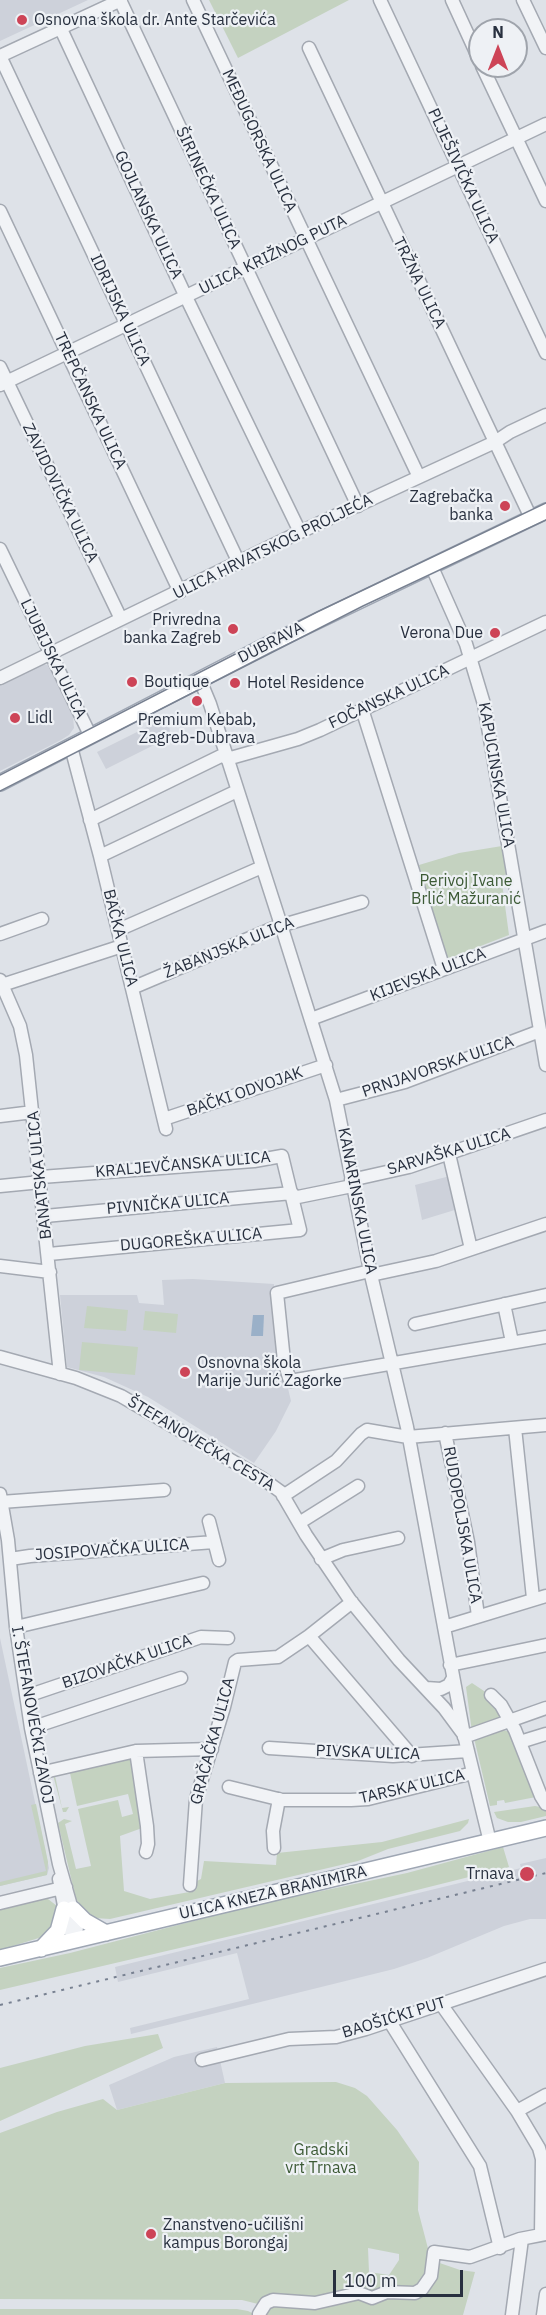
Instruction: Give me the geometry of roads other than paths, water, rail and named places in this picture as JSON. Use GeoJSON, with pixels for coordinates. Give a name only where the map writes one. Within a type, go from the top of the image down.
{"type":"FeatureCollection","features":[{"type":"Feature","properties":{"kind":"main road","name":"DUBRAVA"},"geometry":{"type":"LineString","coordinates":[[0,783],[200,680],[431,565],[546,511]]}},
{"type":"Feature","properties":{"kind":"main road","name":"ULICA KNEZA BRANIMIRA"},"geometry":{"type":"LineString","coordinates":[[0,1958],[546,1828]]}},
{"type":"Feature","properties":{"kind":"main road"},"geometry":{"type":"LineString","coordinates":[[41,1948],[58,1931],[66,1908],[106,1933]]}},
{"type":"Feature","properties":{"kind":"street"},"geometry":{"type":"LineString","coordinates":[[0,56],[120,0]]}},
{"type":"Feature","properties":{"kind":"street","name":"ŠIRINEČKA ULICA"},"geometry":{"type":"LineString","coordinates":[[120,0],[358,506]]}},
{"type":"Feature","properties":{"kind":"street","name":"MEĐUGORSKA ULICA"},"geometry":{"type":"LineString","coordinates":[[193,0],[419,477]]}},
{"type":"Feature","properties":{"kind":"street","name":"PLJEŠIVIČKA ULICA"},"geometry":{"type":"LineString","coordinates":[[380,0],[546,353]]}},
{"type":"Feature","properties":{"kind":"street"},"geometry":{"type":"LineString","coordinates":[[452,0],[468,35]]}},
{"type":"Feature","properties":{"kind":"street"},"geometry":{"type":"LineString","coordinates":[[523,0],[546,48]]}},
{"type":"Feature","properties":{"kind":"street","name":"GOJLANSKA ULICA"},"geometry":{"type":"LineString","coordinates":[[60,27],[186,297],[300,532]]}},
{"type":"Feature","properties":{"kind":"street","name":"TRŽNA ULICA"},"geometry":{"type":"LineString","coordinates":[[309,48],[531,518]]}},
{"type":"Feature","properties":{"kind":"street","name":"IDRIJSKA ULICA"},"geometry":{"type":"LineString","coordinates":[[0,56],[239,563]]}},
{"type":"Feature","properties":{"kind":"street"},"geometry":{"type":"LineString","coordinates":[[488,78],[546,201]]}},
{"type":"Feature","properties":{"kind":"street","name":"ULICA KRIŽNOG PUTA"},"geometry":{"type":"LineString","coordinates":[[4,384],[546,124]]}},
{"type":"Feature","properties":{"kind":"street","name":"TREPČANSKA ULICA"},"geometry":{"type":"LineString","coordinates":[[0,211],[180,592]]}},
{"type":"Feature","properties":{"kind":"street","name":"ZAVIDOVIČKA ULICA"},"geometry":{"type":"LineString","coordinates":[[0,367],[4,384],[121,620]]}},
{"type":"Feature","properties":{"kind":"street","name":"ULICA HRVATSKOG PROLJEĆA"},"geometry":{"type":"LineString","coordinates":[[0,678],[300,532],[495,442],[510,432],[546,415]]}},
{"type":"Feature","properties":{"kind":"street","name":"LJUBIJSKA ULICA"},"geometry":{"type":"LineString","coordinates":[[0,549],[91,737]]}},
{"type":"Feature","properties":{"kind":"street","name":"KAPUCINSKA ULICA"},"geometry":{"type":"LineString","coordinates":[[431,565],[456,619],[471,659],[489,729],[524,938],[542,1024],[546,1065]]}},
{"type":"Feature","properties":{"kind":"street","name":"FOČANSKA ULICA"},"geometry":{"type":"LineString","coordinates":[[90,820],[226,756],[298,739],[546,622]]}},
{"type":"Feature","properties":{"kind":"street","name":"KANARINSKA ULICA"},"geometry":{"type":"LineString","coordinates":[[200,680],[336,1101],[370,1273],[408,1437],[464,1736]]}},
{"type":"Feature","properties":{"kind":"street"},"geometry":{"type":"LineString","coordinates":[[362,709],[444,969]]}},
{"type":"Feature","properties":{"kind":"street","name":"BAČKA ULICA"},"geometry":{"type":"LineString","coordinates":[[71,747],[165,1124]]}},
{"type":"Feature","properties":{"kind":"street"},"geometry":{"type":"LineString","coordinates":[[100,856],[237,791]]}},
{"type":"Feature","properties":{"kind":"street"},"geometry":{"type":"LineString","coordinates":[[118,930],[262,867]]}},
{"type":"Feature","properties":{"kind":"street","name":"ŽABANJSKA ULICA"},"geometry":{"type":"LineString","coordinates":[[132,988],[281,925],[362,902]]}},
{"type":"Feature","properties":{"kind":"street"},"geometry":{"type":"LineString","coordinates":[[0,934],[42,919]]}},
{"type":"Feature","properties":{"kind":"street","name":"KIJEVSKA ULICA"},"geometry":{"type":"LineString","coordinates":[[311,1019],[546,931]]}},
{"type":"Feature","properties":{"kind":"street"},"geometry":{"type":"LineString","coordinates":[[1,983],[122,946]]}},
{"type":"Feature","properties":{"kind":"street","name":"BANATSKA ULICA"},"geometry":{"type":"LineString","coordinates":[[1,983],[4,1003],[23,1038],[41,1179],[60,1374]]}},
{"type":"Feature","properties":{"kind":"street","name":"PRNJAVORSKA ULICA"},"geometry":{"type":"LineString","coordinates":[[336,1101],[405,1082],[542,1024]]}},
{"type":"Feature","properties":{"kind":"street","name":"BAČKI ODVOJAK"},"geometry":{"type":"LineString","coordinates":[[165,1124],[326,1065]]}},
{"type":"Feature","properties":{"kind":"street"},"geometry":{"type":"LineString","coordinates":[[0,1116],[33,1112]]}},
{"type":"Feature","properties":{"kind":"street","name":"SARVAŠKA ULICA"},"geometry":{"type":"LineString","coordinates":[[351,1183],[409,1167],[546,1120]]}},
{"type":"Feature","properties":{"kind":"street"},"geometry":{"type":"LineString","coordinates":[[449,1154],[471,1249]]}},
{"type":"Feature","properties":{"kind":"street","name":"KRALJEVČANSKA ULICA"},"geometry":{"type":"LineString","coordinates":[[0,1186],[41,1179],[243,1162],[282,1156],[293,1195]]}},
{"type":"Feature","properties":{"kind":"street","name":"PIVNIČKA ULICA"},"geometry":{"type":"LineString","coordinates":[[45,1216],[293,1195],[351,1183]]}},
{"type":"Feature","properties":{"kind":"street","name":"DUGOREŠKA ULICA"},"geometry":{"type":"LineString","coordinates":[[49,1254],[300,1230],[293,1195]]}},
{"type":"Feature","properties":{"kind":"street"},"geometry":{"type":"LineString","coordinates":[[546,1224],[436,1261],[277,1293],[284,1361],[290,1381],[546,1337]]}},
{"type":"Feature","properties":{"kind":"street"},"geometry":{"type":"LineString","coordinates":[[0,1266],[51,1272]]}},
{"type":"Feature","properties":{"kind":"street"},"geometry":{"type":"LineString","coordinates":[[415,1324],[546,1295]]}},
{"type":"Feature","properties":{"kind":"street"},"geometry":{"type":"LineString","coordinates":[[504,1304],[512,1342]]}},
{"type":"Feature","properties":{"kind":"street","name":"ŠTEFANOVEČKA CESTA"},"geometry":{"type":"LineString","coordinates":[[0,1357],[93,1383],[121,1396],[277,1488],[321,1559],[352,1602],[464,1736],[490,1842]]}},
{"type":"Feature","properties":{"kind":"street"},"geometry":{"type":"LineString","coordinates":[[284,1496],[336,1461],[364,1431],[371,1430],[380,1434],[408,1437],[546,1425]]}},
{"type":"Feature","properties":{"kind":"street"},"geometry":{"type":"LineString","coordinates":[[515,1428],[533,1598]]}},
{"type":"Feature","properties":{"kind":"street","name":"RUDOPOLJSKA ULICA"},"geometry":{"type":"LineString","coordinates":[[445,1433],[468,1542],[478,1616]]}},
{"type":"Feature","properties":{"kind":"street"},"geometry":{"type":"LineString","coordinates":[[299,1523],[358,1486]]}},
{"type":"Feature","properties":{"kind":"street"},"geometry":{"type":"LineString","coordinates":[[1,1498],[164,1490]]}},
{"type":"Feature","properties":{"kind":"street","name":"I. ŠTEFANOVEČKI ZAVOJ"},"geometry":{"type":"LineString","coordinates":[[1,1498],[10,1559],[16,1627],[31,1728],[66,1908],[78,1930],[75,1940]]}},
{"type":"Feature","properties":{"kind":"street","name":"JOSIPOVAČKA ULICA"},"geometry":{"type":"LineString","coordinates":[[209,1521],[219,1560]]}},
{"type":"Feature","properties":{"kind":"street"},"geometry":{"type":"LineString","coordinates":[[321,1559],[343,1550],[398,1538]]}},
{"type":"Feature","properties":{"kind":"street","name":"JOSIPOVAČKA ULICA"},"geometry":{"type":"LineString","coordinates":[[10,1559],[214,1542]]}},
{"type":"Feature","properties":{"kind":"street"},"geometry":{"type":"LineString","coordinates":[[16,1627],[203,1583]]}},
{"type":"Feature","properties":{"kind":"street"},"geometry":{"type":"LineString","coordinates":[[444,1627],[533,1598],[546,1596]]}},
{"type":"Feature","properties":{"kind":"street","name":"GRAČAČKA ULICA"},"geometry":{"type":"LineString","coordinates":[[190,1885],[196,1799],[235,1662],[278,1657],[352,1602]]}},
{"type":"Feature","properties":{"kind":"street"},"geometry":{"type":"LineString","coordinates":[[309,1636],[412,1756]]}},
{"type":"Feature","properties":{"kind":"street","name":"BIZOVAČKA ULICA"},"geometry":{"type":"LineString","coordinates":[[27,1696],[201,1637],[228,1638]]}},
{"type":"Feature","properties":{"kind":"street"},"geometry":{"type":"LineString","coordinates":[[450,1665],[546,1645]]}},
{"type":"Feature","properties":{"kind":"street"},"geometry":{"type":"LineString","coordinates":[[31,1728],[181,1678]]}},
{"type":"Feature","properties":{"kind":"street"},"geometry":{"type":"LineString","coordinates":[[426,1688],[441,1689],[449,1685],[453,1678]]}},
{"type":"Feature","properties":{"kind":"street"},"geometry":{"type":"LineString","coordinates":[[491,1695],[501,1705],[510,1720],[546,1804]]}},
{"type":"Feature","properties":{"kind":"street"},"geometry":{"type":"LineString","coordinates":[[464,1736],[546,1708]]}},
{"type":"Feature","properties":{"kind":"street"},"geometry":{"type":"LineString","coordinates":[[520,1742],[546,1734]]}},
{"type":"Feature","properties":{"kind":"street","name":"PIVSKA ULICA"},"geometry":{"type":"LineString","coordinates":[[269,1748],[412,1756],[468,1751]]}},
{"type":"Feature","properties":{"kind":"street"},"geometry":{"type":"LineString","coordinates":[[40,1773],[136,1751],[212,1749]]}},
{"type":"Feature","properties":{"kind":"street"},"geometry":{"type":"LineString","coordinates":[[136,1751],[148,1837],[146,1852]]}},
{"type":"Feature","properties":{"kind":"street","name":"TARSKA ULICA"},"geometry":{"type":"LineString","coordinates":[[229,1787],[279,1799],[351,1800],[368,1799],[473,1773]]}},
{"type":"Feature","properties":{"kind":"street"},"geometry":{"type":"LineString","coordinates":[[274,1848],[273,1832],[279,1799]]}},
{"type":"Feature","properties":{"kind":"street"},"geometry":{"type":"LineString","coordinates":[[38,1894],[51,1884],[59,1868]]}},
{"type":"Feature","properties":{"kind":"street"},"geometry":{"type":"LineString","coordinates":[[0,1903],[63,1888]]}},
{"type":"Feature","properties":{"kind":"street"},"geometry":{"type":"LineString","coordinates":[[38,1894],[50,1896],[66,1908]]}},
{"type":"Feature","properties":{"kind":"street","name":"BAOŠIĆKI PUT"},"geometry":{"type":"LineString","coordinates":[[202,2060],[289,2039],[336,2037],[390,2022],[546,1969]]}},
{"type":"Feature","properties":{"kind":"street"},"geometry":{"type":"LineString","coordinates":[[259,2314],[266,2303],[273,2300],[315,2303],[359,2293],[372,2298],[387,2292],[415,2293],[422,2289],[431,2276],[434,2252],[470,2257],[543,2234],[541,2154],[517,2111],[441,2004]]}},
{"type":"Feature","properties":{"kind":"street"},"geometry":{"type":"LineString","coordinates":[[390,2022],[480,2166],[500,2248]]}},
{"type":"Feature","properties":{"kind":"street"},"geometry":{"type":"LineString","coordinates":[[517,2111],[546,2095]]}},
{"type":"Feature","properties":{"kind":"street"},"geometry":{"type":"LineString","coordinates":[[512,2315],[522,2239]]}},
{"type":"Feature","properties":{"kind":"street"},"geometry":{"type":"LineString","coordinates":[[543,2315],[546,2294]]}},
{"type":"Feature","properties":{"kind":"water"},"geometry":{"type":"Polygon","coordinates":[[[253,1315],[264,1315],[263,1336],[251,1336],[253,1315]]]}},
{"type":"Feature","properties":{"kind":"tram line"},"geometry":{"type":"LineString","coordinates":[[0,775],[317,612],[546,503]]}},
{"type":"Feature","properties":{"kind":"tram line"},"geometry":{"type":"LineString","coordinates":[[0,791],[363,606],[546,520]]}},
{"type":"Feature","properties":{"kind":"railway"},"geometry":{"type":"LineString","coordinates":[[0,2005],[546,1873]]}},
{"type":"Feature","properties":{"kind":"place","name":"Osnovna škola dr. Ante Starčevića"},"geometry":{"type":"Point","coordinates":[22,20]}},
{"type":"Feature","properties":{"kind":"place","name":"Zagrebačka banka"},"geometry":{"type":"Point","coordinates":[505,506]}},
{"type":"Feature","properties":{"kind":"place","name":"Privredna banka Zagreb"},"geometry":{"type":"Point","coordinates":[233,629]}},
{"type":"Feature","properties":{"kind":"place","name":"Verona Due"},"geometry":{"type":"Point","coordinates":[495,633]}},
{"type":"Feature","properties":{"kind":"place","name":"Boutique"},"geometry":{"type":"Point","coordinates":[132,682]}},
{"type":"Feature","properties":{"kind":"place","name":"Hotel Residence"},"geometry":{"type":"Point","coordinates":[235,683]}},
{"type":"Feature","properties":{"kind":"place","name":"Premium Kebab, Zagreb-Dubrava"},"geometry":{"type":"Point","coordinates":[197,701]}},
{"type":"Feature","properties":{"kind":"place","name":"Lidl"},"geometry":{"type":"Point","coordinates":[15,718]}},
{"type":"Feature","properties":{"kind":"place","name":"Osnovna škola Marije Jurić Zagorke"},"geometry":{"type":"Point","coordinates":[185,1372]}},
{"type":"Feature","properties":{"kind":"place","name":"Trnava"},"geometry":{"type":"Point","coordinates":[527,1874]}},
{"type":"Feature","properties":{"kind":"place","name":"Znanstveno-učilišni kampus Borongaj"},"geometry":{"type":"Point","coordinates":[151,2234]}},
{"type":"Feature","properties":{"kind":"park label","name":"Perivoj Ivane Brlić Mažuranić"},"geometry":{"type":"Point","coordinates":[466,890]}},
{"type":"Feature","properties":{"kind":"park label","name":"Gradski vrt Trnava"},"geometry":{"type":"Point","coordinates":[321,2159]}}]}
